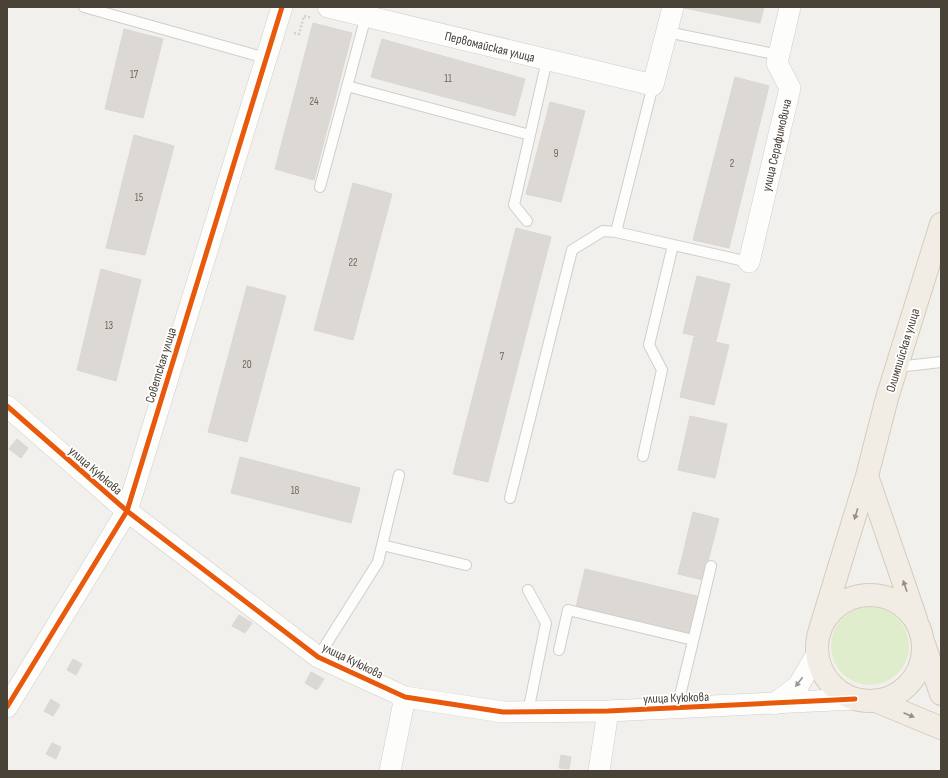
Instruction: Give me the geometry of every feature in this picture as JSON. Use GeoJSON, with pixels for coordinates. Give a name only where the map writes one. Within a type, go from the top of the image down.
{"type":"FeatureCollection","features":[{"type":"Feature","properties":{"kind":"main road","name":"Олимпийская улица"},"geometry":{"type":"LineString","coordinates":[[818,643],[897,367],[941,224]]}},
{"type":"Feature","properties":{"kind":"main road"},"geometry":{"type":"LineString","coordinates":[[867,476],[941,694]]}},
{"type":"Feature","properties":{"kind":"main road"},"geometry":{"type":"LineString","coordinates":[[866,700],[896,695],[912,682],[922,663],[920,632],[904,606],[886,597],[865,595],[845,601],[829,614],[818,643],[824,674],[837,690],[941,728]]}},
{"type":"Feature","properties":{"kind":"street","name":"Советская улица"},"geometry":{"type":"LineString","coordinates":[[7,707],[127,511],[282,7]]}},
{"type":"Feature","properties":{"kind":"street"},"geometry":{"type":"LineString","coordinates":[[653,85],[673,7]]}},
{"type":"Feature","properties":{"kind":"street","name":"улица Серафимовича"},"geometry":{"type":"LineString","coordinates":[[749,262],[790,88],[777,64],[790,7]]}},
{"type":"Feature","properties":{"kind":"street","name":"Первомайская улица"},"geometry":{"type":"LineString","coordinates":[[324,13],[366,16],[653,85]]}},
{"type":"Feature","properties":{"kind":"street","name":"улица Куюкова"},"geometry":{"type":"LineString","coordinates":[[7,406],[127,511],[318,656],[405,698],[503,712],[608,711],[866,700]]}},
{"type":"Feature","properties":{"kind":"street"},"geometry":{"type":"LineString","coordinates":[[774,704],[798,686],[818,643]]}},
{"type":"Feature","properties":{"kind":"street"},"geometry":{"type":"LineString","coordinates":[[390,771],[405,698]]}},
{"type":"Feature","properties":{"kind":"street"},"geometry":{"type":"LineString","coordinates":[[599,771],[608,711]]}},
{"type":"Feature","properties":{"kind":"lane"},"geometry":{"type":"LineString","coordinates":[[84,7],[266,58]]}},
{"type":"Feature","properties":{"kind":"lane"},"geometry":{"type":"LineString","coordinates":[[320,187],[366,16]]}},
{"type":"Feature","properties":{"kind":"lane"},"geometry":{"type":"LineString","coordinates":[[667,32],[779,55]]}},
{"type":"Feature","properties":{"kind":"lane"},"geometry":{"type":"LineString","coordinates":[[527,221],[514,205],[547,60]]}},
{"type":"Feature","properties":{"kind":"lane"},"geometry":{"type":"LineString","coordinates":[[616,232],[653,85]]}},
{"type":"Feature","properties":{"kind":"lane"},"geometry":{"type":"LineString","coordinates":[[347,86],[530,135]]}},
{"type":"Feature","properties":{"kind":"lane"},"geometry":{"type":"LineString","coordinates":[[510,498],[572,250],[603,231],[616,232],[749,262]]}},
{"type":"Feature","properties":{"kind":"lane"},"geometry":{"type":"LineString","coordinates":[[643,456],[662,370],[649,345],[673,245]]}},
{"type":"Feature","properties":{"kind":"lane"},"geometry":{"type":"LineString","coordinates":[[897,367],[941,362]]}},
{"type":"Feature","properties":{"kind":"lane"},"geometry":{"type":"LineString","coordinates":[[318,656],[378,562],[399,475]]}},
{"type":"Feature","properties":{"kind":"lane"},"geometry":{"type":"LineString","coordinates":[[382,545],[466,565]]}},
{"type":"Feature","properties":{"kind":"lane"},"geometry":{"type":"LineString","coordinates":[[677,708],[711,566]]}},
{"type":"Feature","properties":{"kind":"lane"},"geometry":{"type":"LineString","coordinates":[[528,590],[546,623],[528,712]]}},
{"type":"Feature","properties":{"kind":"lane"},"geometry":{"type":"LineString","coordinates":[[558,650],[568,610],[693,640]]}},
{"type":"Feature","properties":{"kind":"path"},"geometry":{"type":"LineString","coordinates":[[275,28],[299,34],[304,16],[324,13]]}},
{"type":"Feature","properties":{"kind":"green space"},"geometry":{"type":"Polygon","coordinates":[[[862,607],[878,607],[892,613],[903,624],[909,638],[909,654],[903,668],[892,679],[878,685],[862,685],[848,679],[837,668],[831,654],[831,638],[837,624],[848,613],[862,607]]]}},
{"type":"Feature","properties":{"kind":"building"},"geometry":{"type":"Polygon","coordinates":[[[764,7],[760,23],[684,8],[764,7]]]}},
{"type":"Feature","properties":{"kind":"building"},"geometry":{"type":"Polygon","coordinates":[[[313,23],[352,33],[314,180],[275,169],[313,23]]]}},
{"type":"Feature","properties":{"kind":"building"},"geometry":{"type":"Polygon","coordinates":[[[124,29],[163,39],[143,118],[105,109],[124,29]]]}},
{"type":"Feature","properties":{"kind":"building"},"geometry":{"type":"Polygon","coordinates":[[[382,39],[525,79],[515,116],[371,77],[382,39]]]}},
{"type":"Feature","properties":{"kind":"building"},"geometry":{"type":"Polygon","coordinates":[[[735,77],[769,86],[729,248],[693,240],[735,77]]]}},
{"type":"Feature","properties":{"kind":"building"},"geometry":{"type":"Polygon","coordinates":[[[550,102],[585,111],[561,202],[526,194],[550,102]]]}},
{"type":"Feature","properties":{"kind":"building"},"geometry":{"type":"Polygon","coordinates":[[[134,135],[174,146],[145,255],[106,248],[134,135]]]}},
{"type":"Feature","properties":{"kind":"building"},"geometry":{"type":"Polygon","coordinates":[[[353,183],[392,194],[353,340],[314,330],[353,183]]]}},
{"type":"Feature","properties":{"kind":"building"},"geometry":{"type":"Polygon","coordinates":[[[516,228],[551,237],[488,482],[453,474],[516,228]]]}},
{"type":"Feature","properties":{"kind":"building"},"geometry":{"type":"Polygon","coordinates":[[[101,269],[141,280],[116,381],[77,370],[101,269]]]}},
{"type":"Feature","properties":{"kind":"building"},"geometry":{"type":"Polygon","coordinates":[[[697,276],[730,284],[716,341],[683,333],[697,276]]]}},
{"type":"Feature","properties":{"kind":"building"},"geometry":{"type":"Polygon","coordinates":[[[247,286],[286,296],[247,442],[208,432],[247,286]]]}},
{"type":"Feature","properties":{"kind":"building"},"geometry":{"type":"Polygon","coordinates":[[[694,337],[729,345],[714,405],[680,397],[694,337]]]}},
{"type":"Feature","properties":{"kind":"building"},"geometry":{"type":"Polygon","coordinates":[[[690,416],[727,424],[715,478],[678,470],[690,416]]]}},
{"type":"Feature","properties":{"kind":"building"},"geometry":{"type":"Polygon","coordinates":[[[17,439],[28,448],[21,458],[9,449],[17,439]]]}},
{"type":"Feature","properties":{"kind":"building"},"geometry":{"type":"Polygon","coordinates":[[[240,457],[360,488],[351,523],[231,493],[240,457]]]}},
{"type":"Feature","properties":{"kind":"building"},"geometry":{"type":"Polygon","coordinates":[[[693,512],[719,519],[703,580],[678,574],[693,512]]]}},
{"type":"Feature","properties":{"kind":"building"},"geometry":{"type":"Polygon","coordinates":[[[585,569],[701,597],[692,635],[576,607],[585,569]]]}},
{"type":"Feature","properties":{"kind":"building"},"geometry":{"type":"Polygon","coordinates":[[[239,615],[252,623],[245,633],[232,626],[239,615]]]}},
{"type":"Feature","properties":{"kind":"building"},"geometry":{"type":"Polygon","coordinates":[[[73,659],[82,664],[76,675],[67,670],[73,659]]]}},
{"type":"Feature","properties":{"kind":"building"},"geometry":{"type":"Polygon","coordinates":[[[311,672],[324,679],[317,690],[305,683],[311,672]]]}},
{"type":"Feature","properties":{"kind":"building"},"geometry":{"type":"Polygon","coordinates":[[[51,699],[60,705],[53,716],[44,711],[51,699]]]}},
{"type":"Feature","properties":{"kind":"building"},"geometry":{"type":"Polygon","coordinates":[[[52,743],[61,747],[56,759],[46,754],[52,743]]]}},
{"type":"Feature","properties":{"kind":"building"},"geometry":{"type":"Polygon","coordinates":[[[561,755],[571,757],[569,769],[559,768],[561,755]]]}},
{"type":"Feature","properties":{"kind":"cycle path"},"geometry":{"type":"LineString","coordinates":[[7,707],[127,511],[282,7]]}},
{"type":"Feature","properties":{"kind":"cycle path"},"geometry":{"type":"LineString","coordinates":[[7,406],[127,511],[318,657],[405,697],[503,712],[608,711],[855,699]]}}]}
